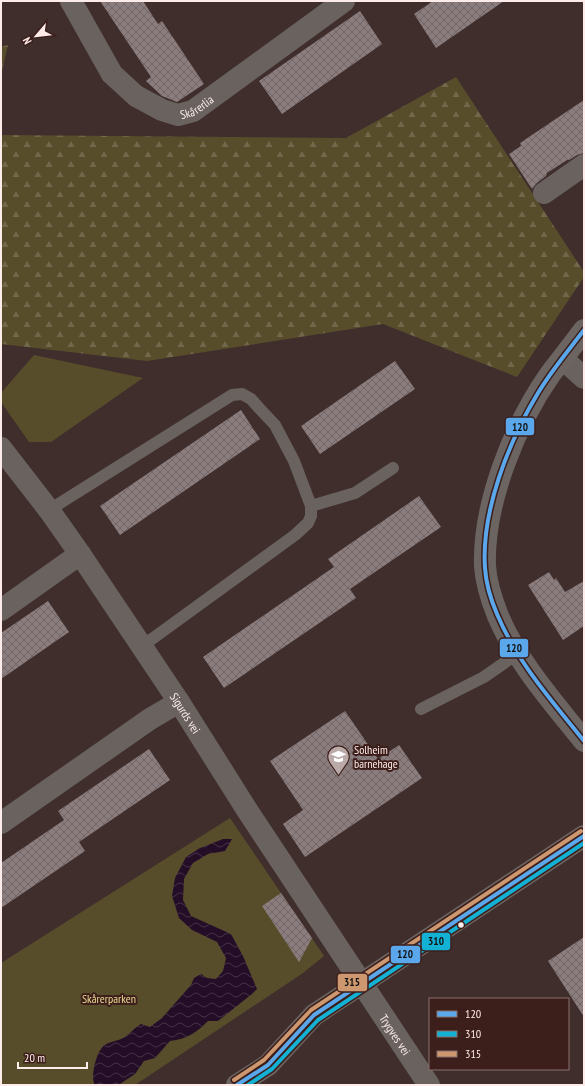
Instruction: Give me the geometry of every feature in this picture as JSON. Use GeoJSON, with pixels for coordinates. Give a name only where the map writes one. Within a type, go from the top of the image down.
{"type":"FeatureCollection","features":[{"type":"Feature","properties":{"kind":"street","name":"Skårerlia"},"geometry":{"type":"LineString","coordinates":[[71,1],[112,74],[136,96],[162,110],[178,115],[194,111],[344,1]]}},
{"type":"Feature","properties":{"kind":"street"},"geometry":{"type":"LineString","coordinates":[[544,193],[584,165]]}},
{"type":"Feature","properties":{"kind":"street"},"geometry":{"type":"LineString","coordinates":[[584,330],[551,374],[536,397],[510,448],[499,480],[490,516],[485,567],[490,593],[498,616],[517,654],[535,680],[584,741]]}},
{"type":"Feature","properties":{"kind":"street"},"geometry":{"type":"LineString","coordinates":[[562,359],[584,378]]}},
{"type":"Feature","properties":{"kind":"street","name":"Sigurds vei"},"geometry":{"type":"LineString","coordinates":[[1,448],[49,510],[80,554],[179,702],[247,810],[362,983]]}},
{"type":"Feature","properties":{"kind":"street"},"geometry":{"type":"LineString","coordinates":[[1,610],[80,554]]}},
{"type":"Feature","properties":{"kind":"street"},"geometry":{"type":"LineString","coordinates":[[1,823],[150,718],[179,702]]}},
{"type":"Feature","properties":{"kind":"street"},"geometry":{"type":"LineString","coordinates":[[237,1085],[268,1065],[298,1031],[314,1016],[584,836]]}},
{"type":"Feature","properties":{"kind":"street","name":"Trygves vei"},"geometry":{"type":"LineString","coordinates":[[362,983],[429,1085]]}},
{"type":"Feature","properties":{"kind":"lane"},"geometry":{"type":"LineString","coordinates":[[49,510],[234,394],[242,394],[251,399],[275,425],[294,461],[311,506],[311,516],[308,523],[295,535],[152,639],[141,645]]}},
{"type":"Feature","properties":{"kind":"lane"},"geometry":{"type":"LineString","coordinates":[[311,506],[355,493],[392,468]]}},
{"type":"Feature","properties":{"kind":"lane"},"geometry":{"type":"LineString","coordinates":[[421,709],[484,677],[517,654]]}},
{"type":"Feature","properties":{"kind":"green space"},"geometry":{"type":"Polygon","coordinates":[[[8,45],[1,75],[1,47],[8,45]]]}},
{"type":"Feature","properties":{"kind":"green space"},"geometry":{"type":"Polygon","coordinates":[[[456,77],[584,272],[584,277],[517,377],[383,324],[147,361],[1,344],[1,135],[346,138],[456,77]]]}},
{"type":"Feature","properties":{"kind":"green space"},"geometry":{"type":"Polygon","coordinates":[[[34,355],[143,378],[51,442],[29,442],[1,402],[1,393],[34,355]]]}},
{"type":"Feature","properties":{"kind":"green space","name":"Skårerparken"},"geometry":{"type":"Polygon","coordinates":[[[230,818],[324,956],[303,973],[135,1085],[1,1085],[1,963],[230,818]]]}},
{"type":"Feature","properties":{"kind":"water"},"geometry":{"type":"Polygon","coordinates":[[[223,839],[232,839],[225,851],[208,854],[193,863],[184,879],[183,900],[191,916],[231,934],[243,956],[257,989],[218,1021],[208,1021],[191,1035],[170,1041],[155,1058],[144,1061],[135,1074],[120,1084],[95,1085],[93,1077],[94,1067],[97,1056],[103,1047],[124,1038],[141,1024],[150,1027],[162,1018],[191,985],[194,978],[201,974],[207,978],[216,979],[223,971],[226,958],[217,942],[192,930],[179,918],[172,896],[175,878],[186,857],[200,848],[223,839]]]}},
{"type":"Feature","properties":{"kind":"building"},"geometry":{"type":"Polygon","coordinates":[[[100,1],[143,1],[158,24],[162,21],[204,84],[177,102],[162,96],[146,81],[151,77],[100,1]]]}},
{"type":"Feature","properties":{"kind":"building"},"geometry":{"type":"Polygon","coordinates":[[[433,1],[504,1],[436,48],[414,14],[433,1]]]}},
{"type":"Feature","properties":{"kind":"building"},"geometry":{"type":"Polygon","coordinates":[[[360,11],[382,44],[282,114],[259,81],[360,11]]]}},
{"type":"Feature","properties":{"kind":"building"},"geometry":{"type":"Polygon","coordinates":[[[584,100],[584,153],[567,160],[547,173],[546,176],[532,189],[509,154],[521,146],[520,143],[584,100]]]}},
{"type":"Feature","properties":{"kind":"building"},"geometry":{"type":"Polygon","coordinates":[[[395,361],[415,389],[320,454],[301,426],[395,361]]]}},
{"type":"Feature","properties":{"kind":"building"},"geometry":{"type":"Polygon","coordinates":[[[241,410],[260,439],[120,535],[100,506],[241,410]]]}},
{"type":"Feature","properties":{"kind":"building"},"geometry":{"type":"Polygon","coordinates":[[[419,496],[441,527],[350,589],[356,598],[224,688],[203,657],[334,567],[328,559],[419,496]]]}},
{"type":"Feature","properties":{"kind":"building"},"geometry":{"type":"Polygon","coordinates":[[[549,572],[554,580],[556,578],[565,592],[584,581],[584,626],[563,640],[528,585],[549,572]]]}},
{"type":"Feature","properties":{"kind":"building"},"geometry":{"type":"Polygon","coordinates":[[[48,601],[69,632],[1,679],[1,633],[48,601]]]}},
{"type":"Feature","properties":{"kind":"building"},"geometry":{"type":"Polygon","coordinates":[[[345,711],[378,759],[399,745],[422,778],[305,857],[283,824],[303,810],[270,761],[345,711]]]}},
{"type":"Feature","properties":{"kind":"building"},"geometry":{"type":"Polygon","coordinates":[[[149,749],[170,780],[79,842],[85,851],[1,908],[1,863],[64,820],[58,811],[149,749]]]}},
{"type":"Feature","properties":{"kind":"building"},"geometry":{"type":"Polygon","coordinates":[[[281,893],[312,938],[299,962],[262,906],[281,893]]]}},
{"type":"Feature","properties":{"kind":"building"},"geometry":{"type":"Polygon","coordinates":[[[584,937],[584,1017],[548,961],[584,937]]]}},
{"type":"Feature","properties":{"kind":"transit line","name":"120"},"geometry":{"type":"LineString","coordinates":[[584,330],[543,385],[527,412],[507,454],[492,500],[485,546],[485,568],[488,586],[495,609],[505,632],[525,665],[584,741]]}},
{"type":"Feature","properties":{"kind":"transit line","name":"315"},"geometry":{"type":"LineString","coordinates":[[234,1080],[264,1060],[311,1010],[581,831]]}},
{"type":"Feature","properties":{"kind":"transit line","name":"120"},"geometry":{"type":"LineString","coordinates":[[237,1085],[268,1065],[314,1015],[584,836]]}},
{"type":"Feature","properties":{"kind":"transit line","name":"310"},"geometry":{"type":"LineString","coordinates":[[248,1085],[272,1069],[318,1020],[584,843]]}},
{"type":"Feature","properties":{"kind":"place","name":"Solheim barnehage"},"geometry":{"type":"Point","coordinates":[339,776]}}]}
